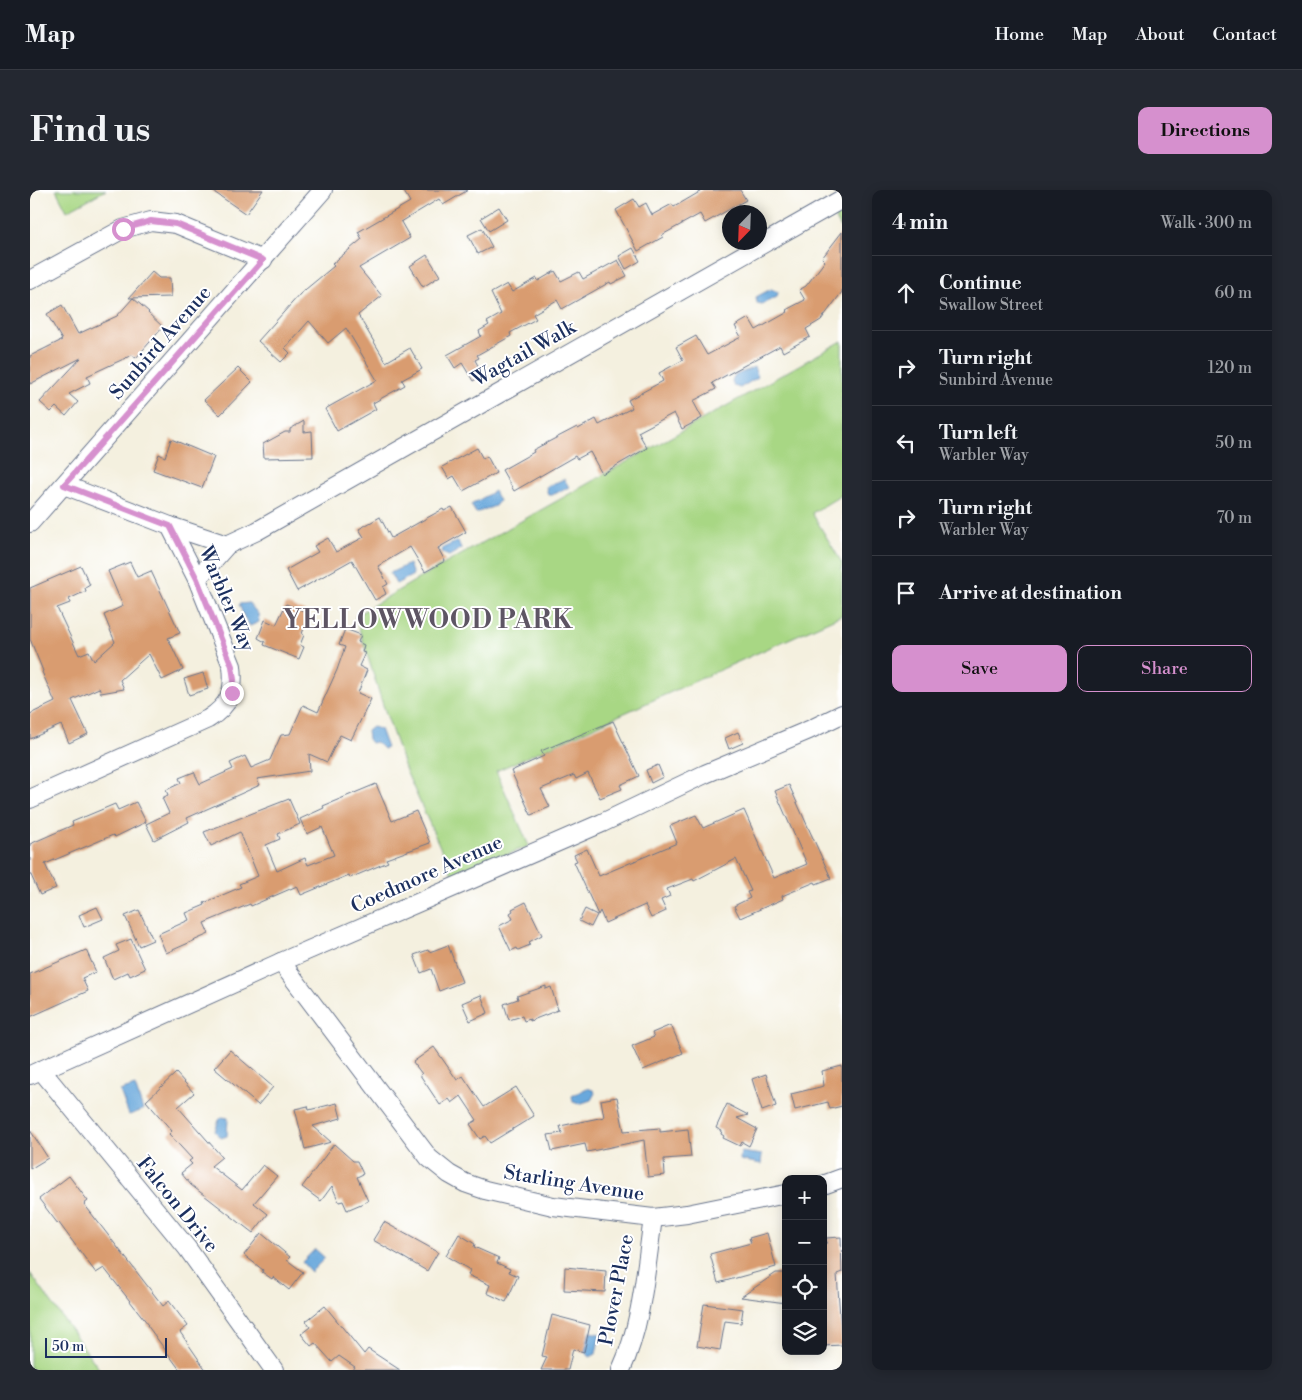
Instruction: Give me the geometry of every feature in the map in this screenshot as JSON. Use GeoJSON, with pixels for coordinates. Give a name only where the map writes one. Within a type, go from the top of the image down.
{"type":"FeatureCollection","features":[{"type":"Feature","properties":{"kind":"street","name":"Sunbird Avenue"},"geometry":{"type":"LineString","coordinates":[[30,523],[323,190]]}},
{"type":"Feature","properties":{"kind":"street","name":"Wagtail Walk"},"geometry":{"type":"LineString","coordinates":[[197,579],[227,545],[257,531],[842,199]]}},
{"type":"Feature","properties":{"kind":"street"},"geometry":{"type":"LineString","coordinates":[[30,280],[123,229],[151,221],[176,224],[263,260]]}},
{"type":"Feature","properties":{"kind":"street"},"geometry":{"type":"LineString","coordinates":[[64,485],[170,526],[227,545]]}},
{"type":"Feature","properties":{"kind":"street","name":"Warbler Way"},"geometry":{"type":"LineString","coordinates":[[30,799],[208,719],[217,713],[232,693],[232,666],[197,579],[170,526]]}},
{"type":"Feature","properties":{"kind":"street","name":"Coedmore Avenue"},"geometry":{"type":"LineString","coordinates":[[36,1073],[281,962],[602,823],[705,774],[842,714]]}},
{"type":"Feature","properties":{"kind":"street","name":"Starling Avenue"},"geometry":{"type":"LineString","coordinates":[[281,962],[429,1158],[450,1174],[466,1183],[485,1190],[553,1206],[652,1218],[687,1214],[782,1195]]}},
{"type":"Feature","properties":{"kind":"street","name":"Falcon Drive"},"geometry":{"type":"LineString","coordinates":[[36,1073],[187,1248],[274,1370]]}},
{"type":"Feature","properties":{"kind":"street"},"geometry":{"type":"LineString","coordinates":[[827,1183],[842,1178]]}},
{"type":"Feature","properties":{"kind":"street","name":"Plover Place"},"geometry":{"type":"LineString","coordinates":[[621,1370],[632,1339],[643,1290],[652,1218]]}},
{"type":"Feature","properties":{"kind":"green space"},"geometry":{"type":"Polygon","coordinates":[[[56,190],[106,190],[67,211],[56,190]]]}},
{"type":"Feature","properties":{"kind":"green space"},"geometry":{"type":"Polygon","coordinates":[[[842,204],[842,230],[831,211],[842,204]]]}},
{"type":"Feature","properties":{"kind":"green space"},"geometry":{"type":"Polygon","coordinates":[[[842,341],[842,495],[812,513],[842,563],[842,615],[496,771],[529,846],[453,876],[406,771],[355,616],[842,341]]]}},
{"type":"Feature","properties":{"kind":"green space"},"geometry":{"type":"Polygon","coordinates":[[[30,1273],[100,1370],[30,1370],[30,1273]]]}},
{"type":"Feature","properties":{"kind":"water"},"geometry":{"type":"Polygon","coordinates":[[[771,289],[778,292],[777,297],[762,304],[757,303],[756,297],[771,289]]]}},
{"type":"Feature","properties":{"kind":"water"},"geometry":{"type":"Polygon","coordinates":[[[754,367],[758,377],[740,388],[734,386],[732,381],[734,376],[754,367]]]}},
{"type":"Feature","properties":{"kind":"water"},"geometry":{"type":"Polygon","coordinates":[[[564,479],[569,487],[548,495],[546,487],[564,479]]]}},
{"type":"Feature","properties":{"kind":"water"},"geometry":{"type":"Polygon","coordinates":[[[494,491],[499,501],[495,506],[476,513],[471,505],[494,491]]]}},
{"type":"Feature","properties":{"kind":"water"},"geometry":{"type":"Polygon","coordinates":[[[458,541],[461,549],[449,556],[442,553],[443,548],[458,541]]]}},
{"type":"Feature","properties":{"kind":"water"},"geometry":{"type":"Polygon","coordinates":[[[409,564],[413,575],[396,584],[390,573],[409,564]]]}},
{"type":"Feature","properties":{"kind":"water"},"geometry":{"type":"Polygon","coordinates":[[[249,603],[258,614],[259,622],[250,626],[239,604],[249,603]]]}},
{"type":"Feature","properties":{"kind":"water"},"geometry":{"type":"Polygon","coordinates":[[[372,727],[380,729],[387,748],[383,749],[376,742],[371,743],[368,739],[367,731],[372,727]]]}},
{"type":"Feature","properties":{"kind":"water"},"geometry":{"type":"Polygon","coordinates":[[[135,1086],[143,1110],[129,1115],[120,1091],[135,1086]]]}},
{"type":"Feature","properties":{"kind":"water"},"geometry":{"type":"Polygon","coordinates":[[[587,1088],[595,1093],[591,1100],[579,1104],[573,1102],[572,1096],[587,1088]]]}},
{"type":"Feature","properties":{"kind":"water"},"geometry":{"type":"Polygon","coordinates":[[[222,1117],[228,1118],[227,1136],[221,1138],[215,1131],[222,1117]]]}},
{"type":"Feature","properties":{"kind":"water"},"geometry":{"type":"Polygon","coordinates":[[[741,1152],[762,1155],[761,1164],[740,1160],[741,1152]]]}},
{"type":"Feature","properties":{"kind":"water"},"geometry":{"type":"Polygon","coordinates":[[[315,1249],[325,1258],[311,1272],[302,1262],[315,1249]]]}},
{"type":"Feature","properties":{"kind":"water"},"geometry":{"type":"Polygon","coordinates":[[[590,1332],[600,1334],[596,1354],[590,1357],[585,1352],[590,1332]]]}},
{"type":"Feature","properties":{"kind":"building"},"geometry":{"type":"Polygon","coordinates":[[[211,190],[263,190],[246,214],[211,190]]]}},
{"type":"Feature","properties":{"kind":"building"},"geometry":{"type":"Polygon","coordinates":[[[403,190],[468,190],[443,205],[439,199],[401,222],[410,238],[359,268],[382,296],[358,315],[386,362],[410,348],[422,369],[402,380],[405,385],[373,403],[376,409],[337,431],[325,409],[377,380],[346,328],[328,343],[309,321],[285,348],[290,353],[281,362],[258,341],[300,294],[334,266],[332,264],[362,239],[358,232],[410,202],[403,190]]]}},
{"type":"Feature","properties":{"kind":"building"},"geometry":{"type":"Polygon","coordinates":[[[703,190],[740,190],[746,200],[737,205],[722,205],[722,213],[705,223],[700,214],[638,251],[616,210],[634,199],[639,207],[646,203],[652,215],[672,204],[674,207],[703,190]]]}},
{"type":"Feature","properties":{"kind":"building"},"geometry":{"type":"Polygon","coordinates":[[[499,207],[507,220],[489,231],[481,218],[499,207]]]}},
{"type":"Feature","properties":{"kind":"building"},"geometry":{"type":"Polygon","coordinates":[[[482,228],[492,247],[478,254],[468,235],[482,228]]]}},
{"type":"Feature","properties":{"kind":"building"},"geometry":{"type":"Polygon","coordinates":[[[842,232],[842,292],[821,320],[806,329],[810,337],[783,352],[780,346],[712,383],[716,389],[693,401],[702,418],[682,429],[674,413],[638,432],[647,448],[602,474],[590,452],[577,459],[575,456],[514,491],[502,470],[534,452],[533,450],[577,427],[578,429],[596,419],[599,425],[632,408],[628,400],[663,381],[659,373],[683,360],[676,347],[696,336],[707,355],[741,337],[735,326],[749,318],[756,330],[805,300],[799,290],[806,286],[825,261],[822,258],[842,232]]]}},
{"type":"Feature","properties":{"kind":"building"},"geometry":{"type":"Polygon","coordinates":[[[633,248],[640,261],[626,269],[619,256],[633,248]]]}},
{"type":"Feature","properties":{"kind":"building"},"geometry":{"type":"Polygon","coordinates":[[[427,255],[440,276],[423,287],[410,266],[427,255]]]}},
{"type":"Feature","properties":{"kind":"building"},"geometry":{"type":"Polygon","coordinates":[[[618,260],[627,276],[611,284],[610,282],[562,309],[557,300],[533,314],[536,319],[510,333],[511,336],[477,355],[479,358],[475,360],[483,375],[473,381],[462,363],[455,368],[447,355],[481,336],[479,331],[489,325],[487,322],[501,314],[491,293],[507,284],[512,292],[537,278],[538,281],[555,271],[561,281],[579,272],[583,279],[618,260]]]}},
{"type":"Feature","properties":{"kind":"building"},"geometry":{"type":"Polygon","coordinates":[[[152,272],[159,278],[170,278],[171,297],[129,298],[152,272]]]}},
{"type":"Feature","properties":{"kind":"building"},"geometry":{"type":"Polygon","coordinates":[[[133,298],[163,327],[136,358],[132,355],[87,376],[90,383],[69,394],[78,402],[66,416],[56,407],[51,412],[40,402],[81,358],[30,384],[30,356],[62,340],[47,314],[62,305],[78,334],[117,316],[133,298]]]}},
{"type":"Feature","properties":{"kind":"building"},"geometry":{"type":"Polygon","coordinates":[[[238,368],[252,382],[220,415],[204,400],[238,368]]]}},
{"type":"Feature","properties":{"kind":"building"},"geometry":{"type":"Polygon","coordinates":[[[304,421],[304,432],[312,431],[313,457],[264,458],[263,444],[285,432],[290,432],[290,429],[304,421]]]}},
{"type":"Feature","properties":{"kind":"building"},"geometry":{"type":"Polygon","coordinates":[[[171,439],[214,457],[202,488],[153,470],[159,454],[165,457],[171,439]]]}},
{"type":"Feature","properties":{"kind":"building"},"geometry":{"type":"Polygon","coordinates":[[[477,448],[483,459],[487,456],[496,473],[463,491],[454,476],[449,479],[442,467],[477,448]]]}},
{"type":"Feature","properties":{"kind":"building"},"geometry":{"type":"Polygon","coordinates":[[[452,507],[466,532],[438,548],[445,561],[425,572],[410,547],[378,566],[388,584],[383,587],[386,594],[375,600],[352,560],[297,591],[286,570],[318,552],[314,546],[328,538],[336,552],[364,537],[359,529],[380,517],[391,538],[443,509],[444,511],[452,507]]]}},
{"type":"Feature","properties":{"kind":"building"},"geometry":{"type":"Polygon","coordinates":[[[130,562],[137,577],[151,571],[180,633],[168,638],[183,670],[162,680],[149,654],[120,680],[124,689],[101,693],[99,688],[72,700],[88,734],[69,743],[61,725],[30,739],[30,714],[55,702],[30,639],[30,588],[81,566],[90,585],[85,588],[86,591],[69,599],[70,603],[57,608],[79,655],[89,651],[94,661],[115,642],[104,615],[123,606],[108,571],[130,562]]]}},
{"type":"Feature","properties":{"kind":"building"},"geometry":{"type":"Polygon","coordinates":[[[286,604],[309,613],[302,634],[304,635],[300,645],[304,647],[299,659],[264,645],[265,642],[258,638],[265,620],[276,625],[286,604]]]}},
{"type":"Feature","properties":{"kind":"building"},"geometry":{"type":"Polygon","coordinates":[[[345,629],[361,635],[358,642],[364,645],[362,652],[365,653],[359,666],[367,670],[358,693],[371,699],[351,740],[340,735],[327,762],[309,754],[310,771],[257,779],[260,785],[187,818],[189,822],[154,840],[146,824],[169,813],[162,798],[168,795],[166,790],[181,783],[179,778],[194,772],[200,784],[233,769],[230,763],[245,756],[251,768],[270,760],[281,735],[290,734],[303,705],[318,712],[345,647],[339,645],[345,629]]]}},
{"type":"Feature","properties":{"kind":"building"},"geometry":{"type":"Polygon","coordinates":[[[203,673],[208,689],[189,695],[184,679],[203,673]]]}},
{"type":"Feature","properties":{"kind":"building"},"geometry":{"type":"Polygon","coordinates":[[[613,721],[639,776],[620,785],[622,789],[600,798],[588,773],[576,779],[574,775],[541,789],[550,807],[531,815],[511,771],[544,756],[541,751],[613,721]]]}},
{"type":"Feature","properties":{"kind":"building"},"geometry":{"type":"Polygon","coordinates":[[[738,732],[743,743],[729,749],[725,738],[738,732]]]}},
{"type":"Feature","properties":{"kind":"building"},"geometry":{"type":"Polygon","coordinates":[[[658,765],[663,777],[651,783],[646,770],[658,765]]]}},
{"type":"Feature","properties":{"kind":"building"},"geometry":{"type":"Polygon","coordinates":[[[376,784],[392,821],[416,811],[430,843],[386,859],[388,862],[350,878],[349,875],[301,895],[297,886],[251,906],[250,904],[204,923],[209,934],[166,953],[158,934],[189,920],[186,913],[241,887],[239,884],[258,876],[240,832],[211,846],[204,832],[289,799],[300,824],[278,834],[280,839],[266,845],[277,871],[305,858],[308,865],[334,855],[322,827],[307,834],[300,819],[324,808],[323,806],[376,784]]]}},
{"type":"Feature","properties":{"kind":"building"},"geometry":{"type":"Polygon","coordinates":[[[789,785],[831,878],[816,884],[815,882],[782,896],[783,899],[740,918],[734,906],[750,898],[747,892],[751,891],[736,859],[694,881],[693,879],[667,889],[670,896],[661,900],[666,911],[651,918],[645,905],[605,923],[600,911],[598,915],[574,862],[577,861],[574,855],[587,849],[599,876],[677,843],[670,826],[696,815],[703,828],[744,810],[774,878],[807,864],[775,791],[789,785]]]}},
{"type":"Feature","properties":{"kind":"building"},"geometry":{"type":"Polygon","coordinates":[[[136,802],[146,822],[115,837],[113,835],[45,864],[56,888],[40,895],[30,873],[30,844],[73,825],[72,822],[115,804],[118,810],[136,802]]]}},
{"type":"Feature","properties":{"kind":"building"},"geometry":{"type":"Polygon","coordinates":[[[526,902],[542,935],[529,942],[530,945],[511,951],[499,926],[513,919],[510,913],[513,911],[512,909],[526,902]]]}},
{"type":"Feature","properties":{"kind":"building"},"geometry":{"type":"Polygon","coordinates":[[[97,907],[103,919],[84,927],[79,915],[97,907]]]}},
{"type":"Feature","properties":{"kind":"building"},"geometry":{"type":"Polygon","coordinates":[[[585,909],[597,915],[591,927],[579,921],[585,909]]]}},
{"type":"Feature","properties":{"kind":"building"},"geometry":{"type":"Polygon","coordinates":[[[139,910],[153,940],[139,946],[125,916],[139,910]]]}},
{"type":"Feature","properties":{"kind":"building"},"geometry":{"type":"Polygon","coordinates":[[[131,939],[145,969],[130,976],[128,972],[113,979],[104,958],[119,951],[116,945],[131,939]]]}},
{"type":"Feature","properties":{"kind":"building"},"geometry":{"type":"Polygon","coordinates":[[[448,945],[462,982],[439,991],[431,969],[421,973],[414,955],[448,945]]]}},
{"type":"Feature","properties":{"kind":"building"},"geometry":{"type":"Polygon","coordinates":[[[86,950],[96,972],[82,978],[88,991],[30,1017],[30,974],[86,950]]]}},
{"type":"Feature","properties":{"kind":"building"},"geometry":{"type":"Polygon","coordinates":[[[546,986],[546,989],[551,987],[558,1010],[530,1021],[530,1019],[524,1021],[522,1016],[509,1020],[504,1004],[518,999],[517,996],[546,986]]]}},
{"type":"Feature","properties":{"kind":"building"},"geometry":{"type":"Polygon","coordinates":[[[481,995],[488,1013],[470,1021],[462,1003],[481,995]]]}},
{"type":"Feature","properties":{"kind":"building"},"geometry":{"type":"Polygon","coordinates":[[[671,1025],[683,1053],[643,1070],[632,1046],[654,1037],[652,1033],[671,1025]]]}},
{"type":"Feature","properties":{"kind":"building"},"geometry":{"type":"Polygon","coordinates":[[[434,1047],[457,1080],[463,1076],[484,1107],[516,1087],[534,1116],[490,1143],[485,1136],[480,1139],[470,1124],[477,1120],[461,1096],[452,1103],[449,1099],[440,1105],[413,1062],[434,1047]]]}},
{"type":"Feature","properties":{"kind":"building"},"geometry":{"type":"Polygon","coordinates":[[[230,1050],[273,1087],[258,1105],[214,1068],[230,1050]]]}},
{"type":"Feature","properties":{"kind":"building"},"geometry":{"type":"Polygon","coordinates":[[[842,1066],[842,1106],[830,1109],[828,1102],[795,1110],[791,1094],[824,1086],[822,1071],[842,1066]]]}},
{"type":"Feature","properties":{"kind":"building"},"geometry":{"type":"Polygon","coordinates":[[[176,1073],[194,1093],[178,1107],[222,1157],[211,1166],[242,1190],[263,1165],[277,1176],[254,1203],[268,1214],[253,1233],[191,1185],[181,1173],[192,1164],[189,1161],[192,1159],[169,1134],[172,1131],[146,1101],[176,1073]]]}},
{"type":"Feature","properties":{"kind":"building"},"geometry":{"type":"Polygon","coordinates":[[[766,1074],[776,1106],[762,1111],[752,1079],[766,1074]]]}},
{"type":"Feature","properties":{"kind":"building"},"geometry":{"type":"Polygon","coordinates":[[[617,1097],[624,1131],[660,1128],[660,1132],[688,1129],[691,1157],[664,1159],[665,1175],[648,1177],[644,1140],[587,1152],[585,1144],[552,1151],[548,1135],[562,1133],[560,1126],[604,1117],[601,1100],[617,1097]]]}},
{"type":"Feature","properties":{"kind":"building"},"geometry":{"type":"Polygon","coordinates":[[[337,1103],[341,1118],[313,1126],[331,1142],[305,1149],[295,1109],[308,1106],[309,1110],[337,1103]]]}},
{"type":"Feature","properties":{"kind":"building"},"geometry":{"type":"Polygon","coordinates":[[[727,1104],[748,1115],[737,1118],[757,1129],[749,1146],[742,1142],[740,1146],[723,1138],[722,1131],[716,1128],[727,1104]]]}},
{"type":"Feature","properties":{"kind":"building"},"geometry":{"type":"Polygon","coordinates":[[[30,1130],[48,1158],[30,1169],[30,1130]]]}},
{"type":"Feature","properties":{"kind":"building"},"geometry":{"type":"Polygon","coordinates":[[[334,1144],[353,1161],[357,1161],[363,1174],[357,1177],[368,1201],[347,1210],[343,1201],[339,1202],[332,1186],[321,1201],[302,1187],[334,1144]]]}},
{"type":"Feature","properties":{"kind":"building"},"geometry":{"type":"Polygon","coordinates":[[[69,1176],[88,1201],[84,1204],[163,1306],[169,1301],[188,1326],[180,1332],[206,1370],[180,1370],[148,1324],[104,1268],[96,1273],[39,1199],[69,1176]]]}},
{"type":"Feature","properties":{"kind":"building"},"geometry":{"type":"Polygon","coordinates":[[[384,1222],[438,1252],[427,1271],[373,1240],[384,1222]]]}},
{"type":"Feature","properties":{"kind":"building"},"geometry":{"type":"Polygon","coordinates":[[[261,1233],[290,1257],[287,1260],[303,1272],[289,1290],[273,1277],[272,1279],[262,1272],[263,1270],[244,1255],[261,1233]]]}},
{"type":"Feature","properties":{"kind":"building"},"geometry":{"type":"Polygon","coordinates":[[[767,1233],[776,1267],[718,1283],[710,1254],[751,1243],[749,1238],[767,1233]]]}},
{"type":"Feature","properties":{"kind":"building"},"geometry":{"type":"Polygon","coordinates":[[[459,1234],[475,1244],[474,1247],[499,1258],[497,1263],[510,1269],[509,1272],[518,1276],[506,1302],[487,1293],[490,1285],[468,1275],[470,1270],[446,1256],[459,1234]]]}},
{"type":"Feature","properties":{"kind":"building"},"geometry":{"type":"Polygon","coordinates":[[[841,1237],[842,1272],[837,1274],[842,1345],[827,1346],[827,1238],[841,1237]]]}},
{"type":"Feature","properties":{"kind":"building"},"geometry":{"type":"Polygon","coordinates":[[[565,1267],[606,1271],[605,1292],[564,1290],[565,1267]]]}},
{"type":"Feature","properties":{"kind":"building"},"geometry":{"type":"Polygon","coordinates":[[[776,1273],[782,1273],[782,1302],[741,1297],[776,1273]]]}},
{"type":"Feature","properties":{"kind":"building"},"geometry":{"type":"Polygon","coordinates":[[[704,1304],[743,1309],[741,1323],[725,1321],[720,1350],[697,1346],[704,1304]]]}},
{"type":"Feature","properties":{"kind":"building"},"geometry":{"type":"Polygon","coordinates":[[[325,1306],[364,1354],[368,1349],[400,1370],[353,1370],[355,1367],[339,1356],[332,1362],[315,1343],[311,1346],[301,1334],[310,1327],[306,1321],[325,1306]]]}},
{"type":"Feature","properties":{"kind":"building"},"geometry":{"type":"Polygon","coordinates":[[[552,1315],[590,1325],[584,1352],[573,1349],[568,1370],[541,1370],[547,1357],[542,1356],[552,1315]]]}},
{"type":"Feature","properties":{"kind":"district","name":"YELLOWWOOD PARK"},"geometry":{"type":"Point","coordinates":[428,620]}},
{"type":"Feature","properties":{"kind":"route"},"geometry":{"type":"LineString","coordinates":[[123,229],[151,221],[176,224],[263,260],[64,485],[170,526],[197,579],[232,666],[234,680],[232,693]]}}]}
